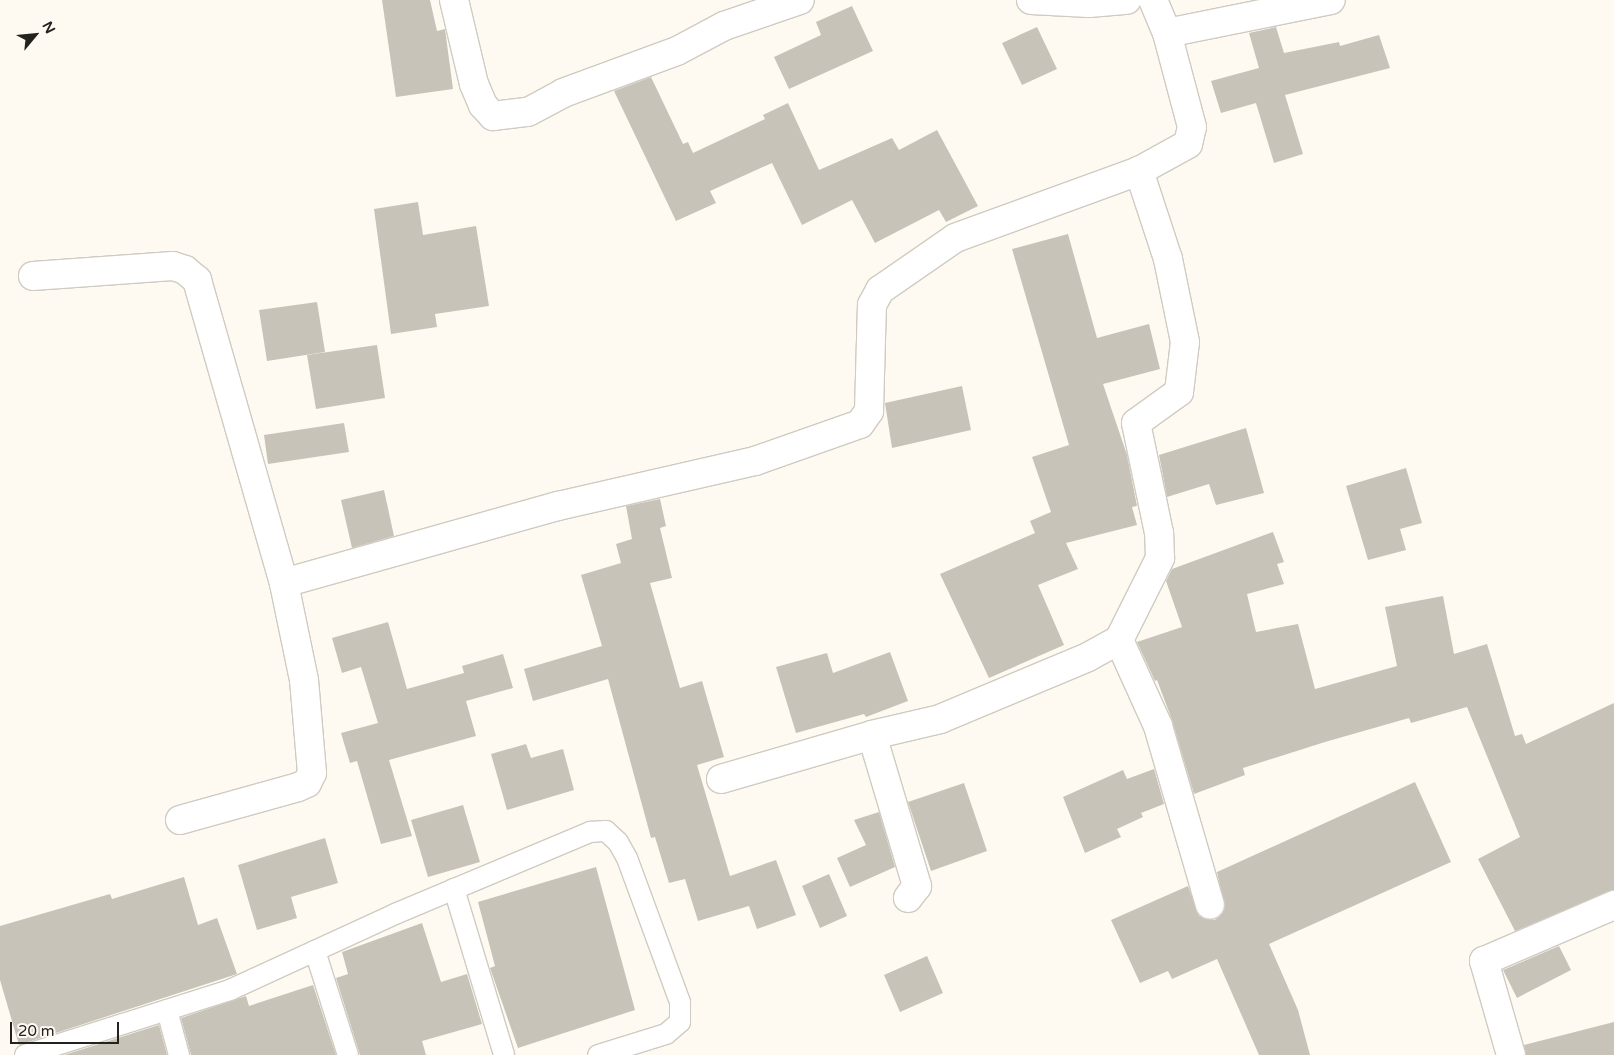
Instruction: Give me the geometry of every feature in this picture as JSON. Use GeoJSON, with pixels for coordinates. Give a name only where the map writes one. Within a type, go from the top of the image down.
{"type":"FeatureCollection","features":[{"type":"Feature","properties":{"kind":"street"},"geometry":{"type":"LineString","coordinates":[[454,0],[474,84],[483,104],[493,116],[528,112],[563,93],[676,51],[724,26],[800,0]]}},
{"type":"Feature","properties":{"kind":"street"},"geometry":{"type":"LineString","coordinates":[[1031,0],[1089,3],[1127,0]]}},
{"type":"Feature","properties":{"kind":"street"},"geometry":{"type":"LineString","coordinates":[[284,583],[558,506],[755,461],[860,424],[869,411],[872,305],[880,290],[955,238],[1139,172],[1188,144],[1192,127],[1167,33],[1153,0]]}},
{"type":"Feature","properties":{"kind":"street"},"geometry":{"type":"LineString","coordinates":[[1167,33],[1331,0]]}},
{"type":"Feature","properties":{"kind":"street"},"geometry":{"type":"LineString","coordinates":[[721,779],[872,735],[940,719],[1088,657],[1119,640],[1160,558],[1159,533],[1136,423],[1179,392],[1185,342],[1168,260],[1139,172]]}},
{"type":"Feature","properties":{"kind":"street"},"geometry":{"type":"LineString","coordinates":[[33,276],[173,266],[185,270],[197,280],[284,583],[304,680],[312,773],[307,783],[180,820]]}},
{"type":"Feature","properties":{"kind":"street"},"geometry":{"type":"LineString","coordinates":[[1119,640],[1158,726],[1210,904]]}},
{"type":"Feature","properties":{"kind":"street"},"geometry":{"type":"LineString","coordinates":[[872,735],[917,886],[908,898]]}},
{"type":"Feature","properties":{"kind":"street"},"geometry":{"type":"LineString","coordinates":[[1511,1055],[1484,961],[1614,905]]}},
{"type":"Feature","properties":{"kind":"lane"},"geometry":{"type":"LineString","coordinates":[[24,1055],[230,990],[454,889],[590,832],[606,831],[618,842],[680,1002],[680,1022],[666,1034],[598,1055]]}},
{"type":"Feature","properties":{"kind":"lane"},"geometry":{"type":"LineString","coordinates":[[454,889],[504,1055]]}},
{"type":"Feature","properties":{"kind":"lane"},"geometry":{"type":"LineString","coordinates":[[315,951],[348,1055]]}},
{"type":"Feature","properties":{"kind":"lane"},"geometry":{"type":"LineString","coordinates":[[167,1010],[179,1055]]}},
{"type":"Feature","properties":{"kind":"building"},"geometry":{"type":"Polygon","coordinates":[[[382,0],[430,0],[437,31],[445,29],[453,89],[396,97],[382,0]]]}},
{"type":"Feature","properties":{"kind":"building"},"geometry":{"type":"Polygon","coordinates":[[[852,6],[873,51],[789,89],[774,57],[821,35],[816,22],[852,6]]]}},
{"type":"Feature","properties":{"kind":"building"},"geometry":{"type":"Polygon","coordinates":[[[1037,27],[1057,69],[1022,85],[1002,43],[1037,27]]]}},
{"type":"Feature","properties":{"kind":"building"},"geometry":{"type":"Polygon","coordinates":[[[1276,27],[1284,53],[1339,42],[1340,46],[1379,35],[1390,68],[1285,95],[1303,154],[1274,163],[1256,103],[1221,113],[1211,81],[1259,68],[1249,33],[1276,27]]]}},
{"type":"Feature","properties":{"kind":"building"},"geometry":{"type":"Polygon","coordinates":[[[651,77],[683,144],[688,142],[693,153],[765,119],[763,115],[788,103],[819,170],[892,138],[899,150],[937,130],[978,206],[946,222],[939,210],[875,243],[852,200],[802,225],[772,163],[710,191],[716,203],[676,221],[614,91],[651,77]]]}},
{"type":"Feature","properties":{"kind":"building"},"geometry":{"type":"Polygon","coordinates":[[[418,202],[423,235],[476,226],[489,306],[435,314],[437,327],[391,334],[374,209],[418,202]]]}},
{"type":"Feature","properties":{"kind":"building"},"geometry":{"type":"Polygon","coordinates":[[[1068,234],[1097,338],[1149,324],[1160,369],[1103,384],[1127,455],[1137,506],[1132,507],[1137,525],[1066,543],[1078,569],[1038,585],[1064,645],[989,678],[940,574],[1035,533],[1030,521],[1051,512],[1032,457],[1069,445],[1012,249],[1068,234]]]}},
{"type":"Feature","properties":{"kind":"building"},"geometry":{"type":"Polygon","coordinates":[[[317,302],[325,352],[267,361],[259,310],[317,302]]]}},
{"type":"Feature","properties":{"kind":"building"},"geometry":{"type":"Polygon","coordinates":[[[377,345],[385,398],[316,409],[307,355],[377,345]]]}},
{"type":"Feature","properties":{"kind":"building"},"geometry":{"type":"Polygon","coordinates":[[[962,386],[971,430],[892,448],[885,403],[962,386]]]}},
{"type":"Feature","properties":{"kind":"building"},"geometry":{"type":"Polygon","coordinates":[[[344,423],[349,452],[268,464],[264,435],[344,423]]]}},
{"type":"Feature","properties":{"kind":"building"},"geometry":{"type":"Polygon","coordinates":[[[1246,428],[1264,493],[1216,505],[1209,484],[1167,497],[1159,455],[1246,428]]]}},
{"type":"Feature","properties":{"kind":"building"},"geometry":{"type":"Polygon","coordinates":[[[1406,468],[1422,523],[1400,529],[1406,550],[1368,560],[1346,486],[1406,468]]]}},
{"type":"Feature","properties":{"kind":"building"},"geometry":{"type":"Polygon","coordinates":[[[384,490],[394,536],[352,548],[341,500],[384,490]]]}},
{"type":"Feature","properties":{"kind":"building"},"geometry":{"type":"Polygon","coordinates":[[[660,499],[666,526],[660,528],[672,578],[650,583],[680,688],[702,681],[724,757],[697,765],[730,876],[776,860],[796,915],[757,929],[749,906],[698,921],[685,879],[669,883],[655,837],[651,838],[608,679],[533,701],[524,669],[602,646],[581,575],[621,563],[616,544],[632,539],[626,506],[660,499]]]}},
{"type":"Feature","properties":{"kind":"building"},"geometry":{"type":"Polygon","coordinates":[[[1273,532],[1284,562],[1277,564],[1284,584],[1247,594],[1256,632],[1298,624],[1315,689],[1397,666],[1385,607],[1443,596],[1454,654],[1487,644],[1515,736],[1522,734],[1526,744],[1614,703],[1614,890],[1515,931],[1478,859],[1520,837],[1467,707],[1411,723],[1409,718],[1243,768],[1245,775],[1194,794],[1172,720],[1157,680],[1155,681],[1137,642],[1182,627],[1166,581],[1172,569],[1273,532]]]}},
{"type":"Feature","properties":{"kind":"building"},"geometry":{"type":"Polygon","coordinates":[[[388,622],[407,689],[464,673],[462,666],[503,654],[513,688],[466,701],[476,736],[389,760],[412,836],[381,844],[357,761],[350,763],[341,733],[378,723],[361,667],[342,673],[332,638],[388,622]]]}},
{"type":"Feature","properties":{"kind":"building"},"geometry":{"type":"Polygon","coordinates":[[[890,652],[908,701],[866,717],[864,714],[796,733],[776,667],[827,653],[833,673],[890,652]]]}},
{"type":"Feature","properties":{"kind":"building"},"geometry":{"type":"Polygon","coordinates":[[[526,744],[531,758],[563,749],[574,790],[507,810],[491,754],[526,744]]]}},
{"type":"Feature","properties":{"kind":"building"},"geometry":{"type":"Polygon","coordinates":[[[1154,769],[1164,804],[1141,813],[1143,817],[1117,829],[1121,837],[1085,853],[1063,797],[1123,770],[1127,779],[1154,769]]]}},
{"type":"Feature","properties":{"kind":"building"},"geometry":{"type":"Polygon","coordinates":[[[1415,782],[1451,862],[1269,944],[1298,1010],[1310,1055],[1259,1055],[1217,959],[1172,979],[1168,971],[1140,983],[1111,920],[1188,886],[1199,916],[1215,920],[1225,908],[1217,872],[1415,782]]]}},
{"type":"Feature","properties":{"kind":"building"},"geometry":{"type":"Polygon","coordinates":[[[964,783],[987,851],[931,871],[908,802],[964,783]]]}},
{"type":"Feature","properties":{"kind":"building"},"geometry":{"type":"Polygon","coordinates":[[[463,805],[480,862],[428,877],[411,820],[463,805]]]}},
{"type":"Feature","properties":{"kind":"building"},"geometry":{"type":"Polygon","coordinates":[[[879,812],[895,867],[850,887],[837,858],[866,845],[854,820],[879,812]]]}},
{"type":"Feature","properties":{"kind":"building"},"geometry":{"type":"Polygon","coordinates":[[[325,838],[338,883],[291,897],[297,918],[257,930],[238,865],[325,838]]]}},
{"type":"Feature","properties":{"kind":"building"},"geometry":{"type":"Polygon","coordinates":[[[596,867],[635,1010],[518,1048],[490,968],[495,966],[478,902],[596,867]]]}},
{"type":"Feature","properties":{"kind":"building"},"geometry":{"type":"Polygon","coordinates":[[[829,874],[847,916],[820,928],[802,886],[829,874]]]}},
{"type":"Feature","properties":{"kind":"building"},"geometry":{"type":"Polygon","coordinates":[[[184,877],[198,925],[217,918],[237,974],[19,1045],[0,980],[0,926],[110,894],[112,899],[184,877]]]}},
{"type":"Feature","properties":{"kind":"building"},"geometry":{"type":"Polygon","coordinates":[[[422,923],[441,982],[467,974],[482,1024],[422,1041],[426,1055],[360,1055],[336,978],[348,974],[342,952],[422,923]]]}},
{"type":"Feature","properties":{"kind":"building"},"geometry":{"type":"Polygon","coordinates":[[[1559,946],[1571,970],[1517,998],[1503,970],[1559,946]]]}},
{"type":"Feature","properties":{"kind":"building"},"geometry":{"type":"Polygon","coordinates":[[[927,956],[943,993],[900,1012],[884,975],[927,956]]]}},
{"type":"Feature","properties":{"kind":"building"},"geometry":{"type":"Polygon","coordinates":[[[313,985],[336,1055],[191,1055],[181,1018],[246,996],[249,1006],[313,985]]]}},
{"type":"Feature","properties":{"kind":"building"},"geometry":{"type":"Polygon","coordinates":[[[1614,1022],[1614,1055],[1526,1055],[1524,1045],[1614,1022]]]}},
{"type":"Feature","properties":{"kind":"building"},"geometry":{"type":"Polygon","coordinates":[[[159,1025],[167,1055],[64,1055],[159,1025]]]}}]}
